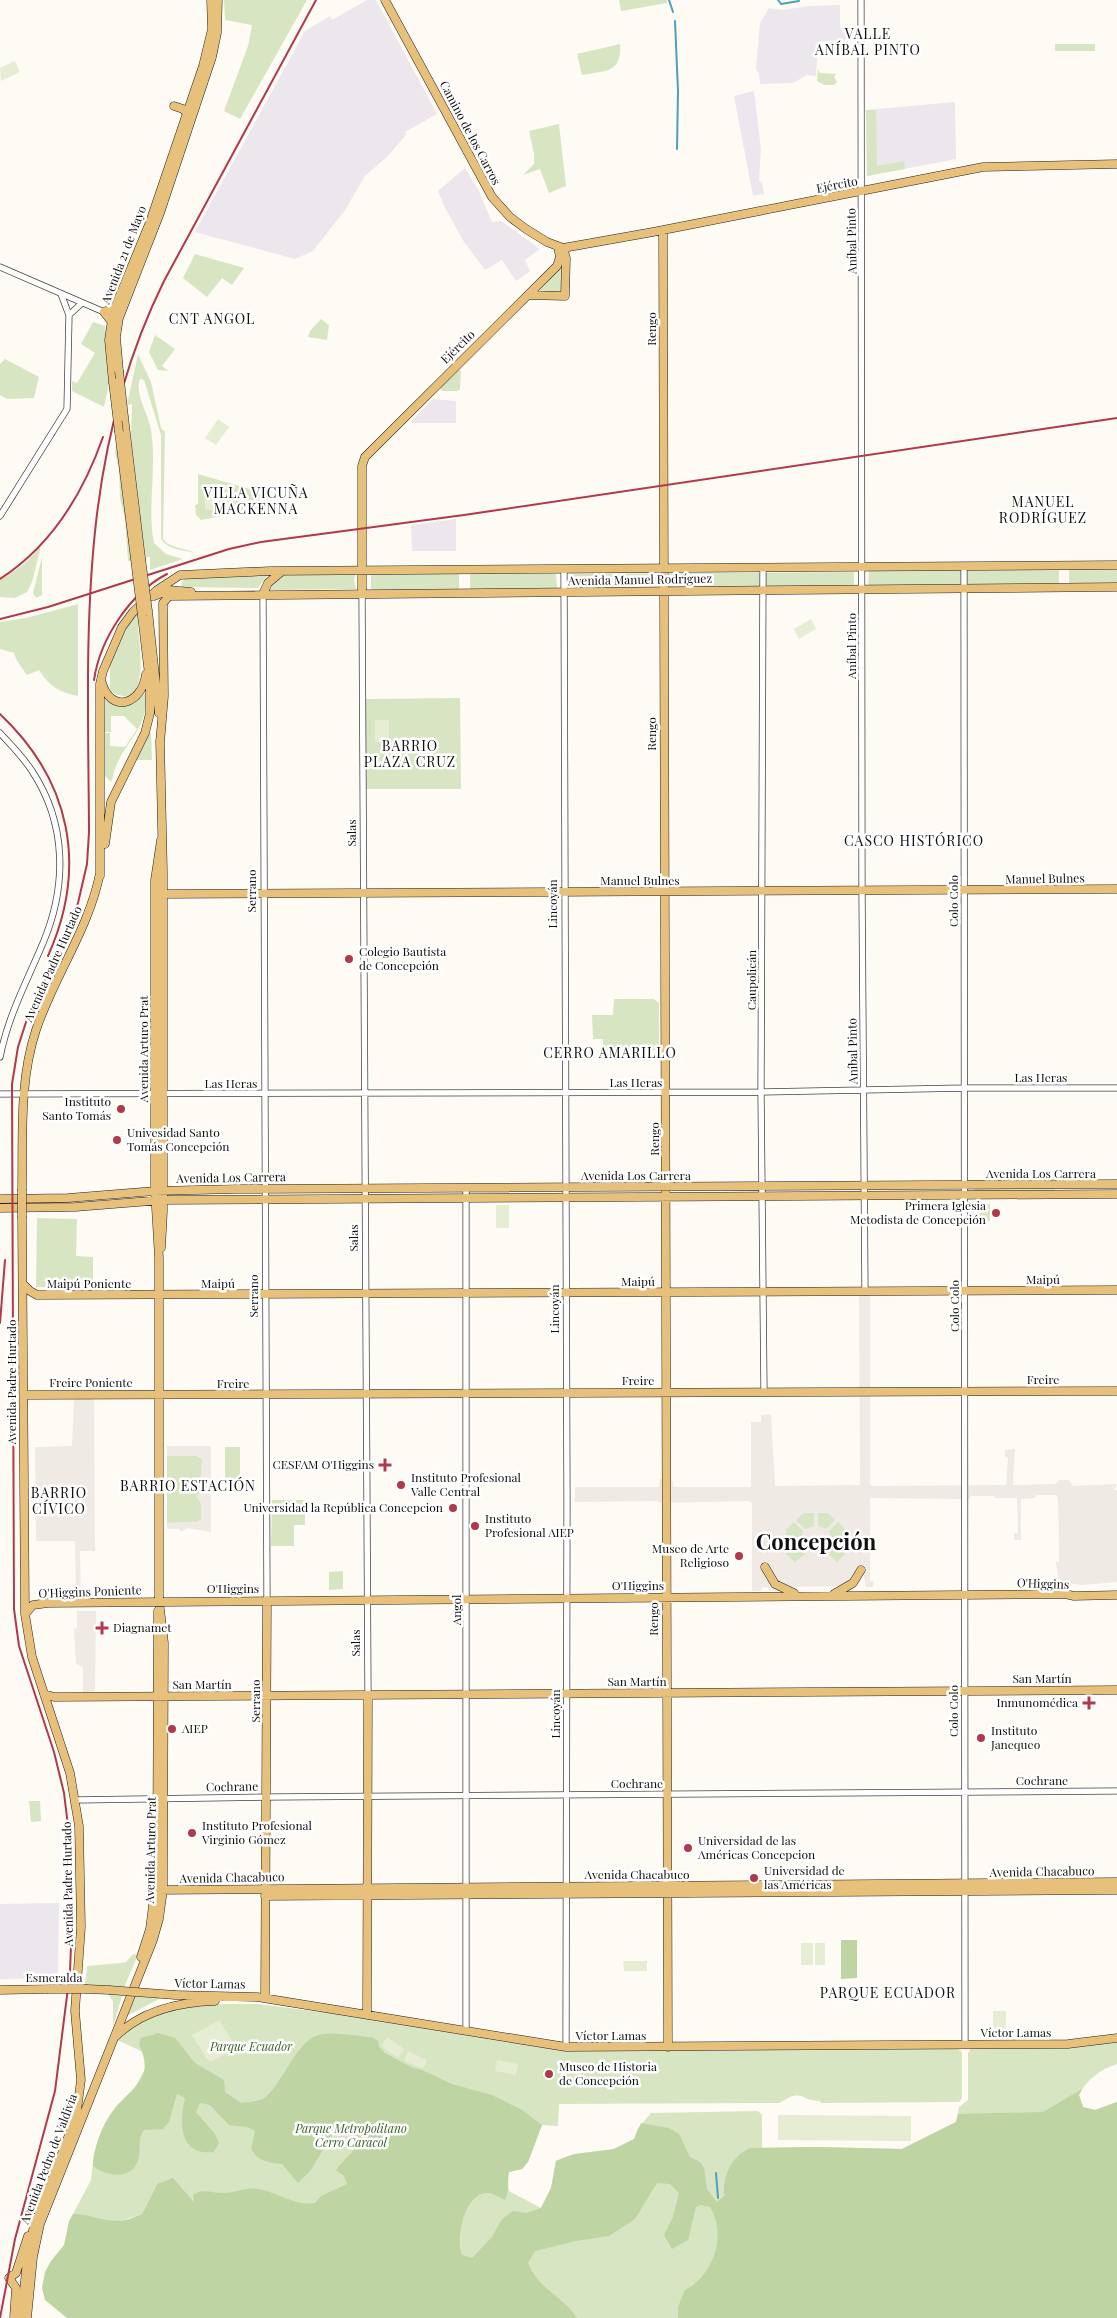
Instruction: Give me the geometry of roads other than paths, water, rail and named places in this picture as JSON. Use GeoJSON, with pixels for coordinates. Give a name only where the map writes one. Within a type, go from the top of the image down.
{"type":"FeatureCollection","features":[{"type":"Feature","properties":{"kind":"main road","name":"Avenida 21 de Mayo"},"geometry":{"type":"LineString","coordinates":[[145,613],[113,382],[109,340],[111,321],[150,222],[211,38],[212,0]]}},
{"type":"Feature","properties":{"kind":"main road","name":"Avenida 21 de Mayo"},"geometry":{"type":"LineString","coordinates":[[138,559],[116,337],[119,318],[160,213],[215,48],[218,26],[218,0]]}},
{"type":"Feature","properties":{"kind":"main road","name":"Camino de los Carros"},"geometry":{"type":"LineString","coordinates":[[386,0],[492,197],[518,223],[542,240],[561,248]]}},
{"type":"Feature","properties":{"kind":"main road"},"geometry":{"type":"LineString","coordinates":[[190,122],[186,112],[174,106],[193,93]]}},
{"type":"Feature","properties":{"kind":"main road","name":"Ejército"},"geometry":{"type":"LineString","coordinates":[[364,461],[368,454],[404,417],[557,266],[561,248],[862,192],[983,167],[1117,164]]}},
{"type":"Feature","properties":{"kind":"main road","name":"Rengo"},"geometry":{"type":"LineString","coordinates":[[663,230],[666,1092],[665,1597],[668,2047]]}},
{"type":"Feature","properties":{"kind":"main road"},"geometry":{"type":"LineString","coordinates":[[528,295],[565,296],[566,258],[561,248]]}},
{"type":"Feature","properties":{"kind":"main road"},"geometry":{"type":"LineString","coordinates":[[111,321],[104,312],[115,308]]}},
{"type":"Feature","properties":{"kind":"main road","name":"Salas"},"geometry":{"type":"LineString","coordinates":[[362,594],[364,461]]}},
{"type":"Feature","properties":{"kind":"main road","name":"Avenida Manuel Rodríguez"},"geometry":{"type":"LineString","coordinates":[[147,599],[168,581],[184,574],[283,571],[362,572],[1117,565]]}},
{"type":"Feature","properties":{"kind":"main road"},"geometry":{"type":"LineString","coordinates":[[262,594],[270,580],[283,571]]}},
{"type":"Feature","properties":{"kind":"main road","name":"Avenida Manuel Rodríguez"},"geometry":{"type":"LineString","coordinates":[[160,743],[164,696],[163,604],[165,598],[170,596],[1117,588]]}},
{"type":"Feature","properties":{"kind":"main road"},"geometry":{"type":"LineString","coordinates":[[100,876],[101,678],[125,622],[147,599],[160,592],[174,590],[205,595]]}},
{"type":"Feature","properties":{"kind":"main road"},"geometry":{"type":"LineString","coordinates":[[101,678],[104,690],[109,696],[119,702],[130,701],[137,697],[142,690],[148,662],[145,613]]}},
{"type":"Feature","properties":{"kind":"main road","name":"Avenida Arturo Prat"},"geometry":{"type":"LineString","coordinates":[[94,2087],[110,2040],[153,1940],[159,1919],[160,1696],[157,1628],[159,1601],[159,1094],[162,894],[158,702],[145,613]]}},
{"type":"Feature","properties":{"kind":"main road","name":"Avenida Padre Hurtado"},"geometry":{"type":"LineString","coordinates":[[76,2117],[81,2080],[75,2011],[81,1921],[80,1840],[76,1800],[64,1751],[31,1650],[25,1614],[22,1218],[24,1094],[28,1059],[36,1030],[88,917],[100,876],[111,802],[142,740],[149,720],[151,700],[148,662]]}},
{"type":"Feature","properties":{"kind":"main road","name":"Avenida Arturo Prat"},"geometry":{"type":"LineString","coordinates":[[159,1094],[155,880],[161,840]]}},
{"type":"Feature","properties":{"kind":"main road","name":"Manuel Bulnes"},"geometry":{"type":"LineString","coordinates":[[162,894],[1117,889]]}},
{"type":"Feature","properties":{"kind":"main road","name":"Avenida Los Carrera"},"geometry":{"type":"LineString","coordinates":[[0,1199],[68,1198],[159,1191],[265,1188],[1117,1184]]}},
{"type":"Feature","properties":{"kind":"main road","name":"Avenida Los Carrera"},"geometry":{"type":"LineString","coordinates":[[0,1208],[60,1208],[159,1200],[1117,1194]]}},
{"type":"Feature","properties":{"kind":"main road","name":"Maipú Poniente"},"geometry":{"type":"LineString","coordinates":[[23,1284],[37,1295],[159,1295]]}},
{"type":"Feature","properties":{"kind":"main road","name":"Maipú"},"geometry":{"type":"LineString","coordinates":[[159,1295],[1117,1290]]}},
{"type":"Feature","properties":{"kind":"main road","name":"Freire"},"geometry":{"type":"LineString","coordinates":[[159,1394],[1117,1391]]}},
{"type":"Feature","properties":{"kind":"main road","name":"Freire Poniente"},"geometry":{"type":"LineString","coordinates":[[24,1395],[159,1394]]}},
{"type":"Feature","properties":{"kind":"main road"},"geometry":{"type":"LineString","coordinates":[[765,1567],[777,1586],[801,1596]]}},
{"type":"Feature","properties":{"kind":"main road"},"geometry":{"type":"LineString","coordinates":[[833,1595],[853,1583],[861,1570]]}},
{"type":"Feature","properties":{"kind":"main road","name":"O'Higgins"},"geometry":{"type":"LineString","coordinates":[[159,1601],[964,1594],[1117,1596]]}},
{"type":"Feature","properties":{"kind":"main road","name":"Serrano"},"geometry":{"type":"LineString","coordinates":[[265,1998],[267,1600]]}},
{"type":"Feature","properties":{"kind":"main road","name":"O'Higgins Poniente"},"geometry":{"type":"LineString","coordinates":[[25,1614],[30,1606],[42,1603],[159,1601]]}},
{"type":"Feature","properties":{"kind":"main road","name":"San Martín"},"geometry":{"type":"LineString","coordinates":[[44,1694],[54,1697],[1117,1690]]}},
{"type":"Feature","properties":{"kind":"main road","name":"Salas"},"geometry":{"type":"LineString","coordinates":[[367,2015],[368,1695]]}},
{"type":"Feature","properties":{"kind":"main road","name":"Avenida Chacabuco"},"geometry":{"type":"LineString","coordinates":[[965,1888],[1117,1882]]}},
{"type":"Feature","properties":{"kind":"main road","name":"Avenida Chacabuco"},"geometry":{"type":"LineString","coordinates":[[160,1890],[367,1892],[965,1888],[1117,1890]]}},
{"type":"Feature","properties":{"kind":"main road","name":"Esmeralda"},"geometry":{"type":"LineString","coordinates":[[0,1990],[109,1990]]}},
{"type":"Feature","properties":{"kind":"main road","name":"Víctor Lamas"},"geometry":{"type":"LineString","coordinates":[[109,1990],[175,1995],[265,1998],[566,2047],[1068,2044],[1117,2038]]}},
{"type":"Feature","properties":{"kind":"main road"},"geometry":{"type":"LineString","coordinates":[[110,2040],[131,2024],[171,2005],[186,2002],[265,1998]]}},
{"type":"Feature","properties":{"kind":"main road","name":"Avenida Pedro de Valdivia"},"geometry":{"type":"LineString","coordinates":[[20,2318],[28,2252],[34,2226],[76,2117],[110,2040]]}},
{"type":"Feature","properties":{"kind":"main road","name":"Avenida Pedro de Valdivia"},"geometry":{"type":"LineString","coordinates":[[26,2318],[33,2257],[40,2224],[94,2087]]}},
{"type":"Feature","properties":{"kind":"main road"},"geometry":{"type":"LineString","coordinates":[[14,2318],[16,2288],[9,2278],[16,2273],[23,2248],[34,2226]]}},
{"type":"Feature","properties":{"kind":"street","name":"Aníbal Pinto"},"geometry":{"type":"LineString","coordinates":[[861,0],[862,891],[865,1292]]}},
{"type":"Feature","properties":{"kind":"street"},"geometry":{"type":"LineString","coordinates":[[0,267],[104,312]]}},
{"type":"Feature","properties":{"kind":"street"},"geometry":{"type":"LineString","coordinates":[[0,516],[66,412],[70,315],[61,294]]}},
{"type":"Feature","properties":{"kind":"street"},"geometry":{"type":"LineString","coordinates":[[70,315],[82,303]]}},
{"type":"Feature","properties":{"kind":"street","name":"Colo Colo"},"geometry":{"type":"LineString","coordinates":[[964,567],[965,2045]]}},
{"type":"Feature","properties":{"kind":"street","name":"Caupolicán"},"geometry":{"type":"LineString","coordinates":[[763,568],[761,1092],[764,1392]]}},
{"type":"Feature","properties":{"kind":"street","name":"Lincoyán"},"geometry":{"type":"LineString","coordinates":[[564,570],[567,1393],[566,2047]]}},
{"type":"Feature","properties":{"kind":"street","name":"Serrano"},"geometry":{"type":"LineString","coordinates":[[262,594],[267,1600]]}},
{"type":"Feature","properties":{"kind":"street","name":"Salas"},"geometry":{"type":"LineString","coordinates":[[362,594],[368,1695]]}},
{"type":"Feature","properties":{"kind":"street"},"geometry":{"type":"LineString","coordinates":[[0,733],[32,770],[44,792],[55,824],[60,859],[59,892],[54,912],[8,1023],[0,1057]]}},
{"type":"Feature","properties":{"kind":"street","name":"Las Heras"},"geometry":{"type":"LineString","coordinates":[[0,1094],[864,1092],[964,1088],[1117,1088]]}},
{"type":"Feature","properties":{"kind":"street","name":"Angol"},"geometry":{"type":"LineString","coordinates":[[466,1188],[466,2031]]}},
{"type":"Feature","properties":{"kind":"street","name":"Cochrane"},"geometry":{"type":"LineString","coordinates":[[76,1800],[466,1795],[1117,1791]]}},
{"type":"Feature","properties":{"kind":"waterway"},"geometry":{"type":"LineString","coordinates":[[669,0],[673,12]]}},
{"type":"Feature","properties":{"kind":"waterway"},"geometry":{"type":"LineString","coordinates":[[778,0],[781,4],[799,1]]}},
{"type":"Feature","properties":{"kind":"waterway"},"geometry":{"type":"LineString","coordinates":[[675,21],[678,91],[677,149]]}},
{"type":"Feature","properties":{"kind":"waterway"},"geometry":{"type":"LineString","coordinates":[[716,2173],[718,2198]]}},
{"type":"Feature","properties":{"kind":"railway"},"geometry":{"type":"LineString","coordinates":[[0,2318],[15,2239],[55,2091],[70,1972],[72,1919],[70,1842],[64,1793],[54,1752],[19,1646],[14,1609],[12,1084],[18,1047],[28,1016],[69,929],[78,903],[87,864],[89,832],[89,620],[93,551],[101,483],[115,415],[135,348],[164,281],[316,0]]}},
{"type":"Feature","properties":{"kind":"railway"},"geometry":{"type":"LineString","coordinates":[[0,619],[48,607],[229,549],[261,542],[464,515],[1117,418]]}},
{"type":"Feature","properties":{"kind":"railway"},"geometry":{"type":"LineString","coordinates":[[0,579],[18,566],[50,535],[86,479],[103,437]]}},
{"type":"Feature","properties":{"kind":"railway"},"geometry":{"type":"LineString","coordinates":[[94,680],[97,664],[103,649],[119,619],[141,593],[153,582],[167,574]]}},
{"type":"Feature","properties":{"kind":"railway"},"geometry":{"type":"LineString","coordinates":[[0,714],[24,740],[43,768],[57,797],[66,827],[69,858],[67,890],[60,923],[48,956]]}},
{"type":"Feature","properties":{"kind":"railway"},"geometry":{"type":"LineString","coordinates":[[0,1323],[5,1260]]}},
{"type":"Feature","properties":{"kind":"place","name":"Colegio Bautista de Concepción"},"geometry":{"type":"Point","coordinates":[349,959]}},
{"type":"Feature","properties":{"kind":"place","name":"Instituto Santo Tomás"},"geometry":{"type":"Point","coordinates":[121,1109]}},
{"type":"Feature","properties":{"kind":"place","name":"Univesidad Santo Tomás Concepción"},"geometry":{"type":"Point","coordinates":[117,1140]}},
{"type":"Feature","properties":{"kind":"place","name":"Primera Iglesia Metodista de Concepción"},"geometry":{"type":"Point","coordinates":[996,1213]}},
{"type":"Feature","properties":{"kind":"place","name":"CESFAM O'Higgins"},"geometry":{"type":"Point","coordinates":[385,1465]}},
{"type":"Feature","properties":{"kind":"place","name":"Instituto Profesional Valle Central"},"geometry":{"type":"Point","coordinates":[401,1485]}},
{"type":"Feature","properties":{"kind":"place","name":"Universidad la República Concepcion"},"geometry":{"type":"Point","coordinates":[453,1508]}},
{"type":"Feature","properties":{"kind":"place","name":"Instituto Profesional AIEP"},"geometry":{"type":"Point","coordinates":[475,1526]}},
{"type":"Feature","properties":{"kind":"place","name":"Museo de Arte Religioso"},"geometry":{"type":"Point","coordinates":[739,1556]}},
{"type":"Feature","properties":{"kind":"place","name":"Diagnamet"},"geometry":{"type":"Point","coordinates":[102,1628]}},
{"type":"Feature","properties":{"kind":"place","name":"Inmunomédica"},"geometry":{"type":"Point","coordinates":[1089,1703]}},
{"type":"Feature","properties":{"kind":"place","name":"AIEP"},"geometry":{"type":"Point","coordinates":[172,1729]}},
{"type":"Feature","properties":{"kind":"place","name":"Instituto Janequeo"},"geometry":{"type":"Point","coordinates":[981,1738]}},
{"type":"Feature","properties":{"kind":"place","name":"Instituto Profesional Virginio Gómez"},"geometry":{"type":"Point","coordinates":[192,1833]}},
{"type":"Feature","properties":{"kind":"place","name":"Universidad de las Américas Concepcion"},"geometry":{"type":"Point","coordinates":[688,1848]}},
{"type":"Feature","properties":{"kind":"place","name":"Universidad de las Américas"},"geometry":{"type":"Point","coordinates":[754,1878]}},
{"type":"Feature","properties":{"kind":"place","name":"Museo de Historia de Concepción"},"geometry":{"type":"Point","coordinates":[549,2074]}},
{"type":"Feature","properties":{"kind":"district","name":"VALLE ANÍBAL PINTO"},"geometry":{"type":"Point","coordinates":[868,42]}},
{"type":"Feature","properties":{"kind":"district","name":"CNT ANGOL"},"geometry":{"type":"Point","coordinates":[212,319]}},
{"type":"Feature","properties":{"kind":"district","name":"VILLA VICUÑA MACKENNA"},"geometry":{"type":"Point","coordinates":[256,502]}},
{"type":"Feature","properties":{"kind":"district","name":"MANUEL RODRÍGUEZ"},"geometry":{"type":"Point","coordinates":[1043,510]}},
{"type":"Feature","properties":{"kind":"district","name":"BARRIO PLAZA CRUZ"},"geometry":{"type":"Point","coordinates":[410,754]}},
{"type":"Feature","properties":{"kind":"district","name":"CASCO HISTÓRICO"},"geometry":{"type":"Point","coordinates":[914,841]}},
{"type":"Feature","properties":{"kind":"district","name":"CERRO AMARILLO"},"geometry":{"type":"Point","coordinates":[610,1053]}},
{"type":"Feature","properties":{"kind":"district","name":"BARRIO ESTACIÓN"},"geometry":{"type":"Point","coordinates":[188,1486]}},
{"type":"Feature","properties":{"kind":"district","name":"BARRIO CÍVICO"},"geometry":{"type":"Point","coordinates":[59,1502]}},
{"type":"Feature","properties":{"kind":"district","name":"Concepción"},"geometry":{"type":"Point","coordinates":[816,1542]}},
{"type":"Feature","properties":{"kind":"district","name":"PARQUE ECUADOR"},"geometry":{"type":"Point","coordinates":[888,1993]}},
{"type":"Feature","properties":{"kind":"park label","name":"Parque Ecuador"},"geometry":{"type":"Point","coordinates":[251,2047]}},
{"type":"Feature","properties":{"kind":"park label","name":"Parque Metropolitano Cerro Caracol"},"geometry":{"type":"Point","coordinates":[351,2136]}}]}
